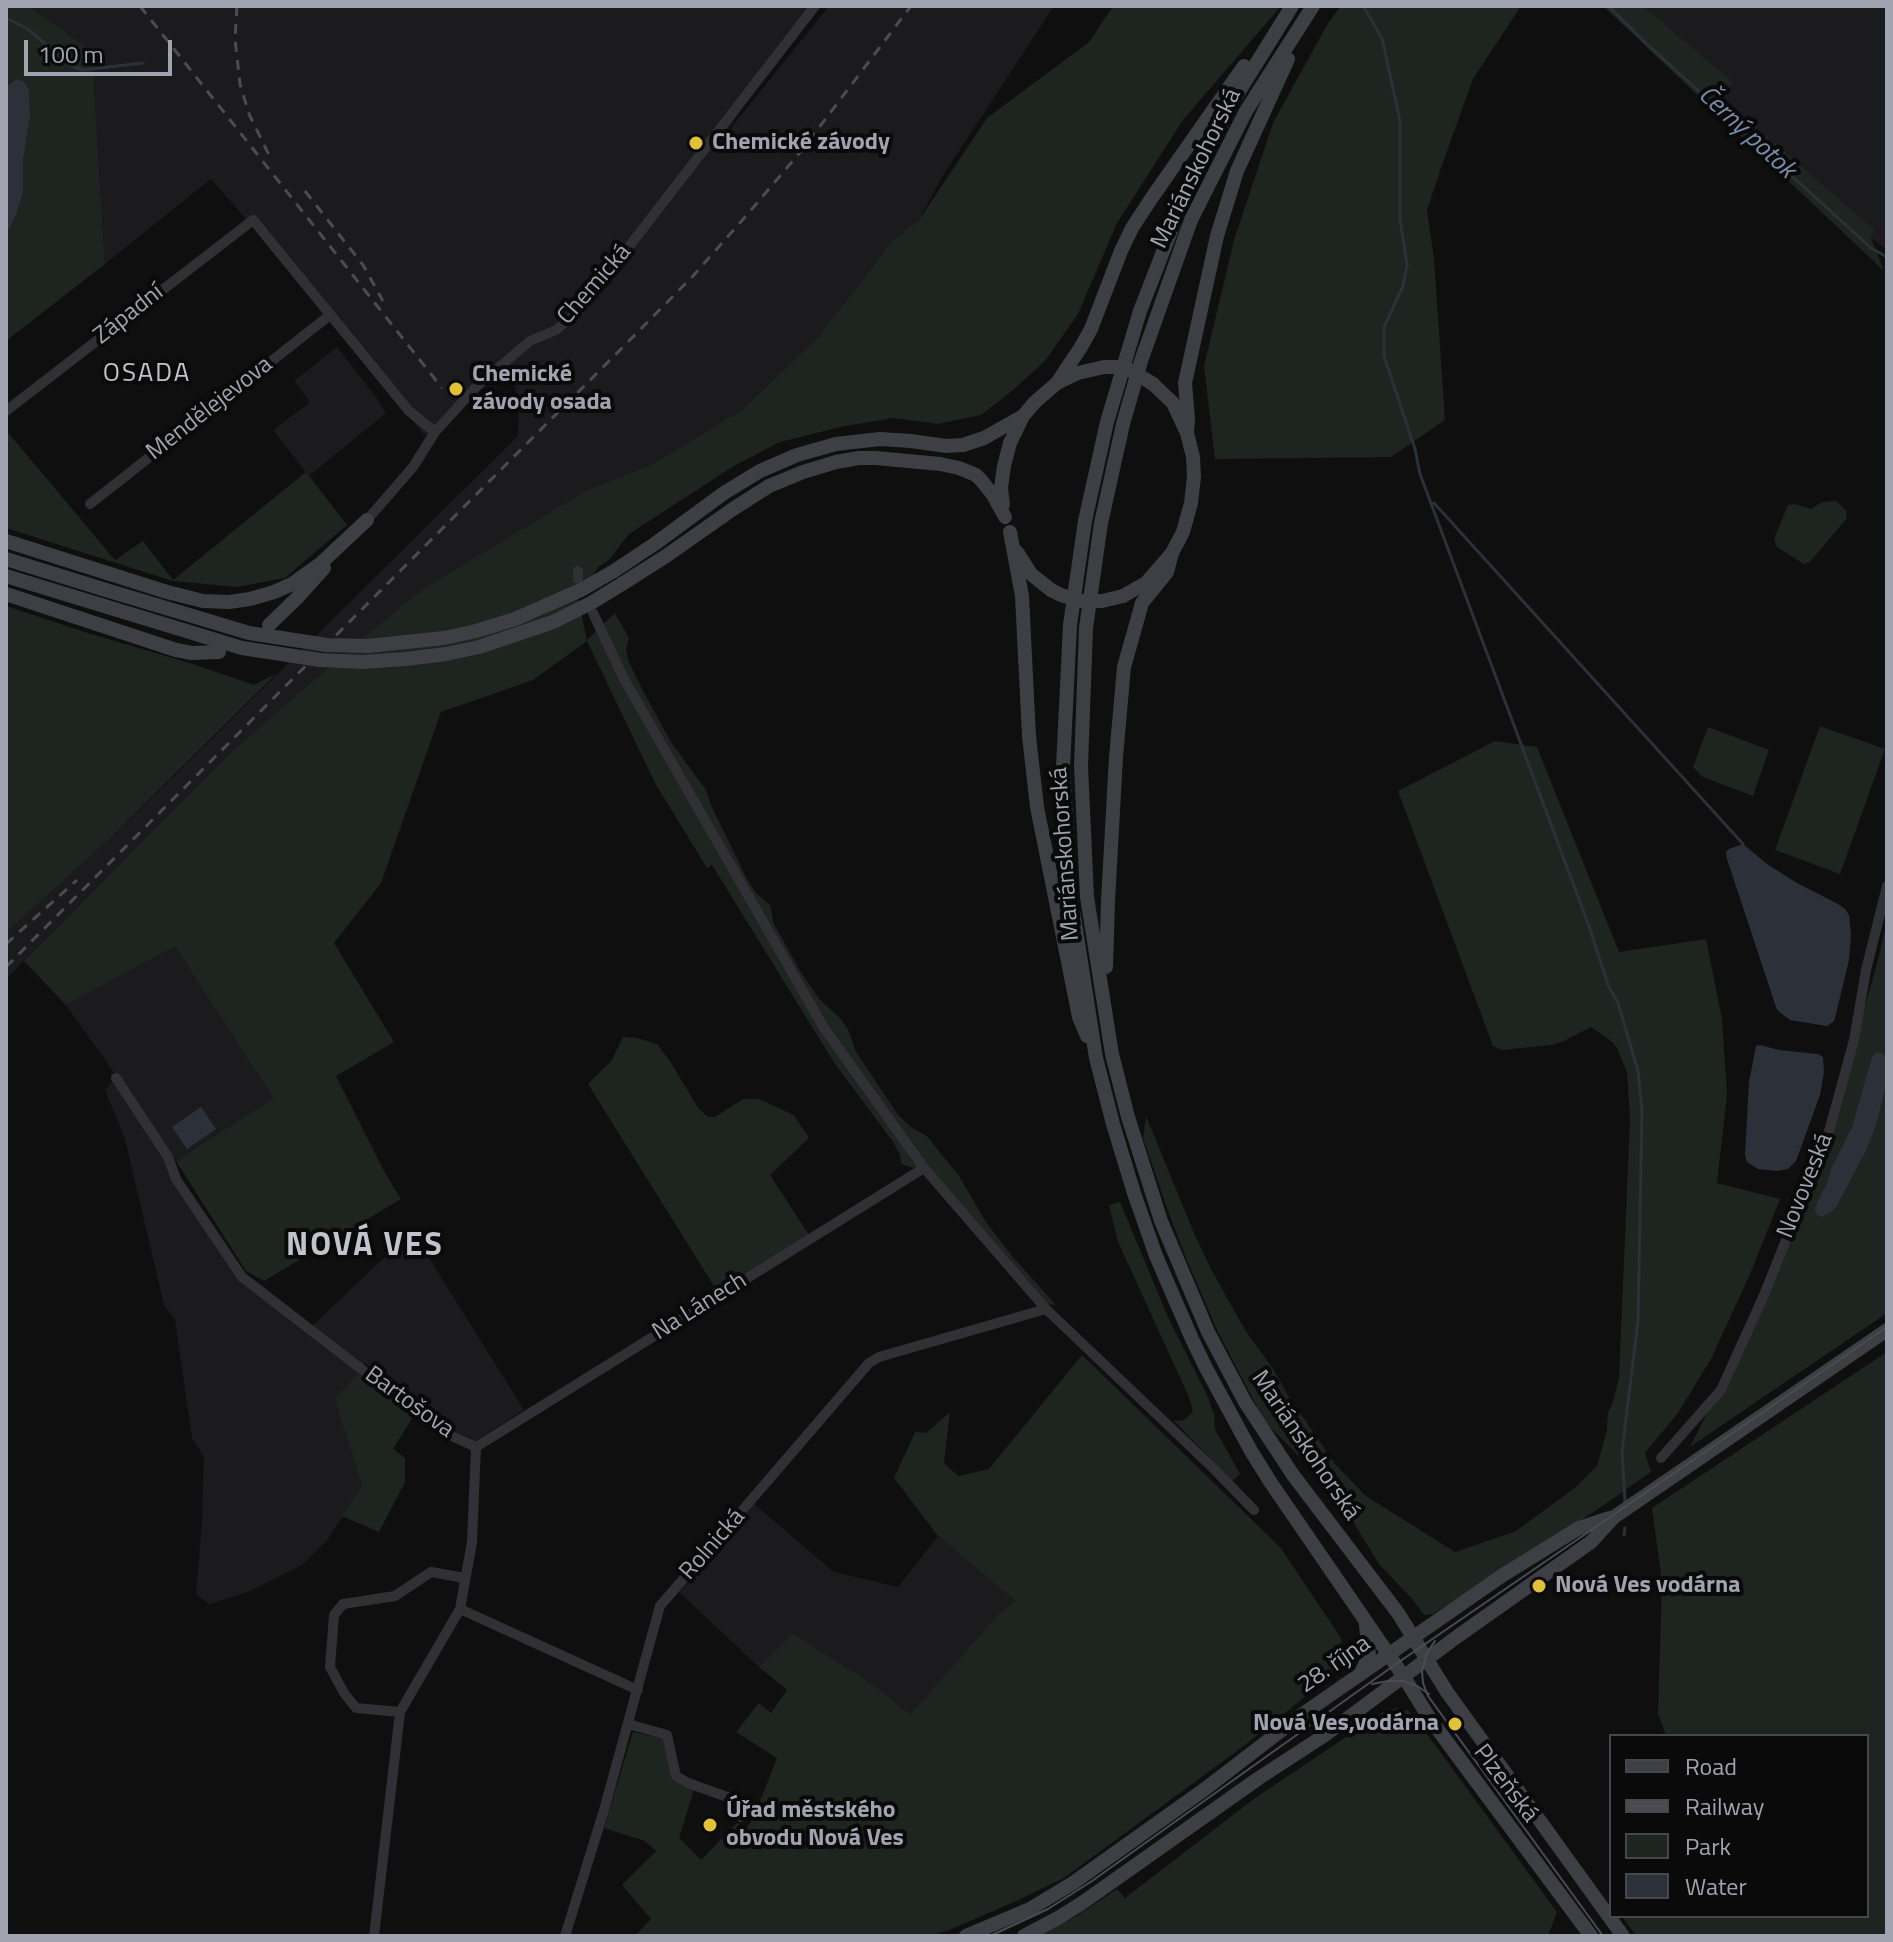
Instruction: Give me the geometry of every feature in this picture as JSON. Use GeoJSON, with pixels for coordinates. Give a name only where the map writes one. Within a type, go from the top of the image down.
{"type":"FeatureCollection","features":[{"type":"Feature","properties":{"kind":"main road","name":"Mariánskohorská"},"geometry":{"type":"LineString","coordinates":[[1292,6],[1233,101],[1180,208],[1126,355],[1085,521],[1070,625],[1063,767],[1071,898],[1096,1058],[1113,1124],[1156,1256],[1192,1339],[1251,1451],[1311,1544],[1389,1654]]}},
{"type":"Feature","properties":{"kind":"main road","name":"Mariánskohorská"},"geometry":{"type":"LineString","coordinates":[[1313,6],[1246,111],[1191,220],[1155,317],[1123,424],[1101,523],[1086,628],[1081,766],[1087,897],[1112,1054],[1132,1130],[1161,1221],[1208,1332],[1261,1428],[1398,1613],[1427,1660]]}},
{"type":"Feature","properties":{"kind":"main road"},"geometry":{"type":"LineString","coordinates":[[1187,433],[1185,383],[1217,236],[1237,171],[1313,6]]}},
{"type":"Feature","properties":{"kind":"main road"},"geometry":{"type":"LineString","coordinates":[[1057,383],[1091,329],[1121,251],[1146,207],[1249,58],[1283,19]]}},
{"type":"Feature","properties":{"kind":"main road"},"geometry":{"type":"LineString","coordinates":[[1112,1054],[1116,1037],[1107,988],[1105,952],[1124,667],[1142,603],[1167,572],[1172,553],[1183,532],[1191,503],[1193,457],[1187,433],[1173,403],[1153,384],[1132,371],[1104,367],[1078,373],[1057,383],[1023,416],[1010,443],[1002,476],[1005,517],[1024,564],[1031,574],[1061,595],[1081,601],[1102,601],[1123,596],[1146,583],[1172,553]]}},
{"type":"Feature","properties":{"kind":"main road"},"geometry":{"type":"LineString","coordinates":[[6,559],[249,633],[327,645],[368,646],[444,638],[515,619],[581,590],[656,543],[724,493],[760,471],[797,455],[836,444],[880,439],[963,445],[984,438],[1023,416]]}},
{"type":"Feature","properties":{"kind":"main road"},"geometry":{"type":"LineString","coordinates":[[6,576],[242,648],[320,660],[362,662],[446,654],[479,647],[553,622],[622,584],[769,486],[836,462],[876,458],[959,468],[981,480],[1005,517]]}},
{"type":"Feature","properties":{"kind":"main road"},"geometry":{"type":"LineString","coordinates":[[6,541],[167,592],[203,601],[229,602],[250,599],[292,584],[320,564],[367,520]]}},
{"type":"Feature","properties":{"kind":"main road"},"geometry":{"type":"LineString","coordinates":[[269,625],[367,520]]}},
{"type":"Feature","properties":{"kind":"main road"},"geometry":{"type":"LineString","coordinates":[[1010,532],[1022,596],[1029,736],[1037,807],[1079,1017],[1096,1058]]}},
{"type":"Feature","properties":{"kind":"main road"},"geometry":{"type":"LineString","coordinates":[[6,594],[176,650],[219,652]]}},
{"type":"Feature","properties":{"kind":"main road","name":"28. října"},"geometry":{"type":"LineString","coordinates":[[1024,1936],[1082,1903],[1325,1735],[1591,1542],[1614,1517],[1887,1330]]}},
{"type":"Feature","properties":{"kind":"main road","name":"28. října"},"geometry":{"type":"LineString","coordinates":[[966,1936],[1016,1915],[1073,1883],[1359,1674],[1512,1569],[1579,1528],[1614,1517]]}},
{"type":"Feature","properties":{"kind":"main road"},"geometry":{"type":"LineString","coordinates":[[1359,1674],[1369,1656],[1369,1637],[1364,1620]]}},
{"type":"Feature","properties":{"kind":"main road","name":"Plzeňská"},"geometry":{"type":"LineString","coordinates":[[1389,1654],[1430,1719],[1591,1936]]}},
{"type":"Feature","properties":{"kind":"main road","name":"Plzeňská"},"geometry":{"type":"LineString","coordinates":[[1427,1660],[1609,1917]]}},
{"type":"Feature","properties":{"kind":"main road","name":"Plzeňská"},"geometry":{"type":"LineString","coordinates":[[1610,1918],[1623,1936]]}},
{"type":"Feature","properties":{"kind":"street","name":"Chemická"},"geometry":{"type":"LineString","coordinates":[[367,520],[413,467],[435,432],[477,386],[530,341],[556,330],[580,310],[815,6]]}},
{"type":"Feature","properties":{"kind":"street","name":"Západní"},"geometry":{"type":"LineString","coordinates":[[6,411],[253,220],[330,315]]}},
{"type":"Feature","properties":{"kind":"street"},"geometry":{"type":"LineString","coordinates":[[330,315],[409,411],[435,432]]}},
{"type":"Feature","properties":{"kind":"street","name":"Mendělejevova"},"geometry":{"type":"LineString","coordinates":[[90,504],[330,315]]}},
{"type":"Feature","properties":{"kind":"street"},"geometry":{"type":"LineString","coordinates":[[593,613],[624,679],[824,1028],[924,1168],[1046,1309],[1254,1510]]}},
{"type":"Feature","properties":{"kind":"street","name":"Novoveská"},"geometry":{"type":"LineString","coordinates":[[1661,1458],[1721,1390],[1764,1295],[1828,1135],[1854,1040],[1866,970],[1887,886]]}},
{"type":"Feature","properties":{"kind":"street","name":"Bartošova"},"geometry":{"type":"LineString","coordinates":[[116,1078],[168,1157],[176,1179],[242,1277],[443,1432],[476,1447],[472,1542],[460,1609],[400,1712],[374,1936]]}},
{"type":"Feature","properties":{"kind":"street","name":"Na Lánech"},"geometry":{"type":"LineString","coordinates":[[476,1447],[924,1168]]}},
{"type":"Feature","properties":{"kind":"street","name":"Rolnická"},"geometry":{"type":"LineString","coordinates":[[565,1936],[660,1606],[869,1363],[879,1357],[1046,1309]]}},
{"type":"Feature","properties":{"kind":"street"},"geometry":{"type":"LineString","coordinates":[[400,1712],[356,1708],[344,1693],[330,1667],[334,1615],[343,1604],[395,1596],[431,1572],[465,1578]]}},
{"type":"Feature","properties":{"kind":"street"},"geometry":{"type":"LineString","coordinates":[[460,1609],[638,1690]]}},
{"type":"Feature","properties":{"kind":"street"},"geometry":{"type":"LineString","coordinates":[[628,1724],[667,1735],[676,1776],[736,1800],[741,1817]]}},
{"type":"Feature","properties":{"kind":"shaded area"},"geometry":{"type":"Polygon","coordinates":[[[29,6],[814,6],[767,69],[722,139],[829,6],[1054,6],[942,177],[919,220],[894,239],[818,337],[743,409],[649,466],[588,489],[424,588],[233,750],[6,979],[6,933],[165,785],[518,436],[519,404],[510,368],[485,385],[434,440],[424,435],[330,315],[211,179],[105,264],[92,53],[29,6]]]}},
{"type":"Feature","properties":{"kind":"shaded area"},"geometry":{"type":"Polygon","coordinates":[[[1643,6],[1887,6],[1887,250],[1871,238],[1875,230],[1724,99],[1732,82],[1643,6]]]}},
{"type":"Feature","properties":{"kind":"shaded area"},"geometry":{"type":"Polygon","coordinates":[[[337,347],[386,413],[309,476],[273,430],[309,403],[294,381],[337,347]]]}},
{"type":"Feature","properties":{"kind":"shaded area"},"geometry":{"type":"Polygon","coordinates":[[[175,945],[273,1098],[176,1161],[122,1084],[241,1274],[310,1328],[389,1253],[416,1237],[524,1410],[475,1441],[447,1428],[365,1363],[359,1373],[350,1446],[362,1487],[326,1542],[302,1565],[248,1592],[209,1604],[196,1594],[204,1457],[192,1438],[175,1320],[164,1305],[125,1139],[105,1090],[117,1077],[66,1005],[175,945]]]}},
{"type":"Feature","properties":{"kind":"shaded area"},"geometry":{"type":"Polygon","coordinates":[[[754,1504],[834,1572],[898,1587],[938,1536],[1015,1601],[999,1613],[910,1716],[875,1686],[793,1633],[759,1667],[679,1592],[754,1504]]]}},
{"type":"Feature","properties":{"kind":"green space"},"geometry":{"type":"Polygon","coordinates":[[[6,6],[29,6],[92,52],[105,264],[6,341],[6,236],[23,193],[23,160],[30,103],[15,79],[6,87],[6,6]]]}},
{"type":"Feature","properties":{"kind":"green space"},"geometry":{"type":"Polygon","coordinates":[[[1113,6],[1281,6],[1183,120],[1117,223],[1078,314],[1045,361],[981,415],[938,424],[894,418],[780,442],[734,466],[629,534],[608,561],[599,566],[578,599],[587,640],[615,613],[629,638],[626,649],[628,660],[642,689],[671,742],[706,790],[746,877],[756,893],[770,905],[774,924],[802,974],[819,999],[848,1029],[856,1052],[898,1115],[927,1136],[959,1176],[986,1222],[1056,1305],[1041,1304],[929,1173],[901,1164],[893,1142],[833,1061],[712,865],[707,868],[655,783],[587,641],[533,680],[441,712],[381,883],[334,943],[394,1042],[336,1076],[401,1199],[264,1281],[246,1271],[176,1161],[273,1098],[175,946],[66,1005],[24,961],[233,750],[424,588],[588,489],[649,466],[743,409],[818,337],[894,239],[919,220],[987,118],[1089,42],[1113,6]]]}},
{"type":"Feature","properties":{"kind":"green space"},"geometry":{"type":"Polygon","coordinates":[[[1341,6],[1521,6],[1473,79],[1427,210],[1434,259],[1445,420],[1391,457],[1215,459],[1204,366],[1234,240],[1273,123],[1328,23],[1341,6]]]}},
{"type":"Feature","properties":{"kind":"green space"},"geometry":{"type":"Polygon","coordinates":[[[1603,6],[1643,6],[1733,82],[1724,99],[1875,230],[1871,238],[1884,271],[1603,6]]]}},
{"type":"Feature","properties":{"kind":"green space"},"geometry":{"type":"Polygon","coordinates":[[[6,430],[115,560],[143,541],[173,580],[306,472],[347,525],[285,578],[237,587],[173,581],[6,528],[6,430]]]}},
{"type":"Feature","properties":{"kind":"green space"},"geometry":{"type":"Polygon","coordinates":[[[1836,501],[1846,510],[1847,518],[1810,562],[1804,564],[1777,547],[1774,539],[1788,505],[1811,509],[1822,502],[1836,501]]]}},
{"type":"Feature","properties":{"kind":"green space"},"geometry":{"type":"Polygon","coordinates":[[[6,606],[254,685],[277,673],[105,843],[6,933],[6,606]]]}},
{"type":"Feature","properties":{"kind":"green space"},"geometry":{"type":"Polygon","coordinates":[[[1820,726],[1885,749],[1840,874],[1775,850],[1820,726]]]}},
{"type":"Feature","properties":{"kind":"green space"},"geometry":{"type":"Polygon","coordinates":[[[1708,727],[1769,750],[1753,796],[1703,777],[1693,767],[1708,727]]]}},
{"type":"Feature","properties":{"kind":"green space"},"geometry":{"type":"Polygon","coordinates":[[[1495,741],[1537,747],[1619,952],[1706,939],[1722,1019],[1727,1095],[1717,1183],[1780,1199],[1711,1359],[1678,1413],[1645,1453],[1651,1472],[1433,1614],[1424,1615],[1379,1564],[1335,1492],[1265,1422],[1218,1332],[1188,1263],[1143,1138],[1146,1116],[1194,1233],[1245,1330],[1336,1465],[1366,1496],[1455,1552],[1516,1531],[1576,1487],[1597,1466],[1619,1377],[1630,1118],[1627,1072],[1617,1048],[1591,1027],[1551,1045],[1502,1050],[1493,1046],[1398,791],[1495,741]]]}},
{"type":"Feature","properties":{"kind":"green space"},"geometry":{"type":"Polygon","coordinates":[[[1887,921],[1887,1058],[1880,1052],[1852,1127],[1818,1200],[1838,1204],[1866,1151],[1887,1082],[1887,1313],[1690,1447],[1767,1294],[1827,1137],[1887,921]]]}},
{"type":"Feature","properties":{"kind":"green space"},"geometry":{"type":"Polygon","coordinates":[[[623,1037],[657,1044],[698,1108],[708,1117],[715,1117],[743,1099],[759,1099],[794,1115],[809,1138],[770,1175],[809,1235],[717,1291],[588,1084],[612,1060],[623,1037]]]}},
{"type":"Feature","properties":{"kind":"green space"},"geometry":{"type":"Polygon","coordinates":[[[1120,1202],[1168,1317],[1208,1397],[1215,1429],[1240,1474],[1232,1481],[1174,1421],[1184,1420],[1193,1412],[1118,1242],[1109,1205],[1120,1202]]]}},
{"type":"Feature","properties":{"kind":"green space"},"geometry":{"type":"Polygon","coordinates":[[[1887,1352],[1887,1936],[1636,1936],[1623,1918],[1869,1918],[1869,1734],[1665,1734],[1658,1713],[1662,1582],[1652,1508],[1887,1352]]]}},
{"type":"Feature","properties":{"kind":"green space"},"geometry":{"type":"Polygon","coordinates":[[[1082,1355],[1280,1547],[1341,1638],[1342,1664],[1241,1748],[1064,1878],[947,1931],[928,1936],[635,1936],[651,1919],[622,1885],[656,1851],[645,1841],[604,1828],[633,1732],[663,1739],[670,1769],[696,1783],[679,1838],[701,1860],[737,1823],[745,1829],[758,1806],[777,1758],[736,1732],[759,1703],[771,1713],[787,1690],[759,1667],[793,1633],[875,1686],[910,1715],[999,1613],[1015,1601],[938,1536],[894,1478],[915,1432],[926,1433],[950,1412],[944,1463],[958,1476],[989,1469],[1082,1355]]]}},
{"type":"Feature","properties":{"kind":"green space"},"geometry":{"type":"Polygon","coordinates":[[[359,1373],[414,1415],[393,1449],[405,1458],[405,1482],[379,1532],[342,1516],[362,1486],[335,1399],[359,1373]]]}},
{"type":"Feature","properties":{"kind":"green space"},"geometry":{"type":"Polygon","coordinates":[[[1397,1708],[1409,1711],[1419,1723],[1557,1912],[1548,1936],[1038,1936],[1078,1915],[1117,1889],[1125,1898],[1255,1798],[1385,1711],[1397,1708]]]}},
{"type":"Feature","properties":{"kind":"water"},"geometry":{"type":"Polygon","coordinates":[[[16,79],[25,82],[29,91],[30,116],[23,160],[23,193],[6,236],[6,87],[16,79]]]}},
{"type":"Feature","properties":{"kind":"water"},"geometry":{"type":"Polygon","coordinates":[[[1743,844],[1767,864],[1838,904],[1849,915],[1849,960],[1834,1021],[1827,1026],[1790,1020],[1777,1010],[1727,859],[1729,849],[1743,844]]]}},
{"type":"Feature","properties":{"kind":"water"},"geometry":{"type":"Polygon","coordinates":[[[1756,1046],[1823,1057],[1820,1095],[1796,1161],[1788,1169],[1777,1171],[1758,1169],[1747,1162],[1745,1155],[1749,1082],[1756,1046]]]}},
{"type":"Feature","properties":{"kind":"water"},"geometry":{"type":"Polygon","coordinates":[[[1880,1052],[1887,1058],[1887,1082],[1876,1126],[1838,1204],[1833,1211],[1821,1217],[1815,1209],[1818,1200],[1852,1127],[1872,1057],[1880,1052]]]}},
{"type":"Feature","properties":{"kind":"water"},"geometry":{"type":"Polygon","coordinates":[[[201,1107],[216,1129],[187,1149],[172,1127],[201,1107]]]}},
{"type":"Feature","properties":{"kind":"waterway"},"geometry":{"type":"LineString","coordinates":[[1363,6],[1382,38],[1400,121],[1400,219],[1407,265],[1403,286],[1384,327],[1384,356],[1415,449],[1420,474],[1589,926],[1608,985],[1618,1003],[1638,1071],[1642,1111],[1638,1321],[1622,1451],[1625,1501]]}},
{"type":"Feature","properties":{"kind":"waterway","name":"Černý potok"},"geometry":{"type":"LineString","coordinates":[[1608,6],[1871,248],[1887,257]]}},
{"type":"Feature","properties":{"kind":"waterway"},"geometry":{"type":"LineString","coordinates":[[6,18],[28,29],[69,65],[83,70],[143,63]]}},
{"type":"Feature","properties":{"kind":"waterway"},"geometry":{"type":"LineString","coordinates":[[1434,503],[1743,844]]}},
{"type":"Feature","properties":{"kind":"waterway"},"geometry":{"type":"LineString","coordinates":[[1624,1535],[1625,1528]]}},
{"type":"Feature","properties":{"kind":"tram line"},"geometry":{"type":"LineString","coordinates":[[990,1936],[1048,1909],[1092,1881],[1396,1664],[1887,1327]]}},
{"type":"Feature","properties":{"kind":"tram line"},"geometry":{"type":"LineString","coordinates":[[1435,1641],[1427,1653],[1422,1671],[1428,1696],[1603,1936]]}},
{"type":"Feature","properties":{"kind":"tram line"},"geometry":{"type":"LineString","coordinates":[[1372,1684],[1403,1681],[1429,1694]]}},
{"type":"Feature","properties":{"kind":"railway"},"geometry":{"type":"LineString","coordinates":[[140,6],[442,388]]}},
{"type":"Feature","properties":{"kind":"railway"},"geometry":{"type":"LineString","coordinates":[[237,6],[235,39],[240,84],[249,114],[269,155]]}},
{"type":"Feature","properties":{"kind":"railway"},"geometry":{"type":"LineString","coordinates":[[6,967],[693,276],[802,150],[911,6]]}},
{"type":"Feature","properties":{"kind":"railway"},"geometry":{"type":"LineString","coordinates":[[305,191],[363,265],[383,301]]}},
{"type":"Feature","properties":{"kind":"railway"},"geometry":{"type":"LineString","coordinates":[[6,944],[77,880]]}},
{"type":"Feature","properties":{"kind":"place","name":"Chemické závody"},"geometry":{"type":"Point","coordinates":[696,143]}},
{"type":"Feature","properties":{"kind":"place","name":"Chemické závody osada"},"geometry":{"type":"Point","coordinates":[456,389]}},
{"type":"Feature","properties":{"kind":"place","name":"Nová Ves vodárna"},"geometry":{"type":"Point","coordinates":[1539,1586]}},
{"type":"Feature","properties":{"kind":"place","name":"Nová Ves,vodárna"},"geometry":{"type":"Point","coordinates":[1455,1724]}},
{"type":"Feature","properties":{"kind":"place","name":"Úřad městského obvodu Nová Ves"},"geometry":{"type":"Point","coordinates":[710,1825]}},
{"type":"Feature","properties":{"kind":"district","name":"OSADA"},"geometry":{"type":"Point","coordinates":[147,375]}},
{"type":"Feature","properties":{"kind":"district","name":"NOVÁ VES"},"geometry":{"type":"Point","coordinates":[365,1247]}}]}
